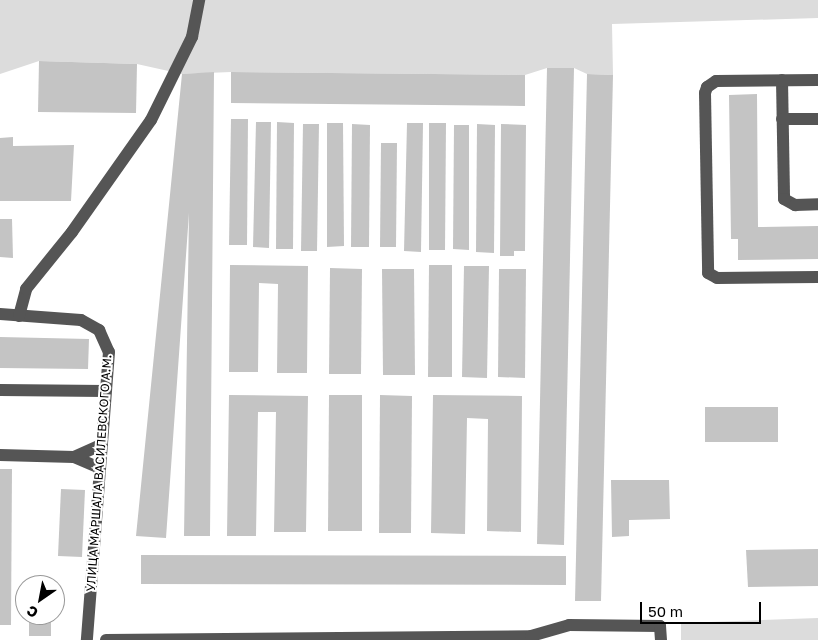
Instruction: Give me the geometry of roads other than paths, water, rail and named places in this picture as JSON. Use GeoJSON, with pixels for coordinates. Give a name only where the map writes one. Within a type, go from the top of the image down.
{"type":"FeatureCollection","features":[{"type":"Feature","properties":{"kind":"street"},"geometry":{"type":"LineString","coordinates":[[19,316],[26,289],[72,232],[151,120],[192,37],[199,0]]}},
{"type":"Feature","properties":{"kind":"street"},"geometry":{"type":"LineString","coordinates":[[782,80],[784,199],[794,205],[818,204]]}},
{"type":"Feature","properties":{"kind":"street"},"geometry":{"type":"LineString","coordinates":[[818,80],[716,81],[707,87],[705,93],[708,272],[717,278],[818,277]]}},
{"type":"Feature","properties":{"kind":"street"},"geometry":{"type":"LineString","coordinates":[[782,119],[818,119]]}},
{"type":"Feature","properties":{"kind":"street","name":"УЛИЦА МАРШАЛА ВАСИЛЕВСКОГО А.М."},"geometry":{"type":"LineString","coordinates":[[0,314],[81,320],[99,330],[109,352],[87,640]]}},
{"type":"Feature","properties":{"kind":"street"},"geometry":{"type":"LineString","coordinates":[[0,390],[105,391]]}},
{"type":"Feature","properties":{"kind":"street"},"geometry":{"type":"LineString","coordinates":[[74,457],[101,445]]}},
{"type":"Feature","properties":{"kind":"street"},"geometry":{"type":"LineString","coordinates":[[0,455],[74,457],[100,468]]}},
{"type":"Feature","properties":{"kind":"street"},"geometry":{"type":"LineString","coordinates":[[106,640],[531,636],[569,625],[660,626],[661,640]]}}]}
